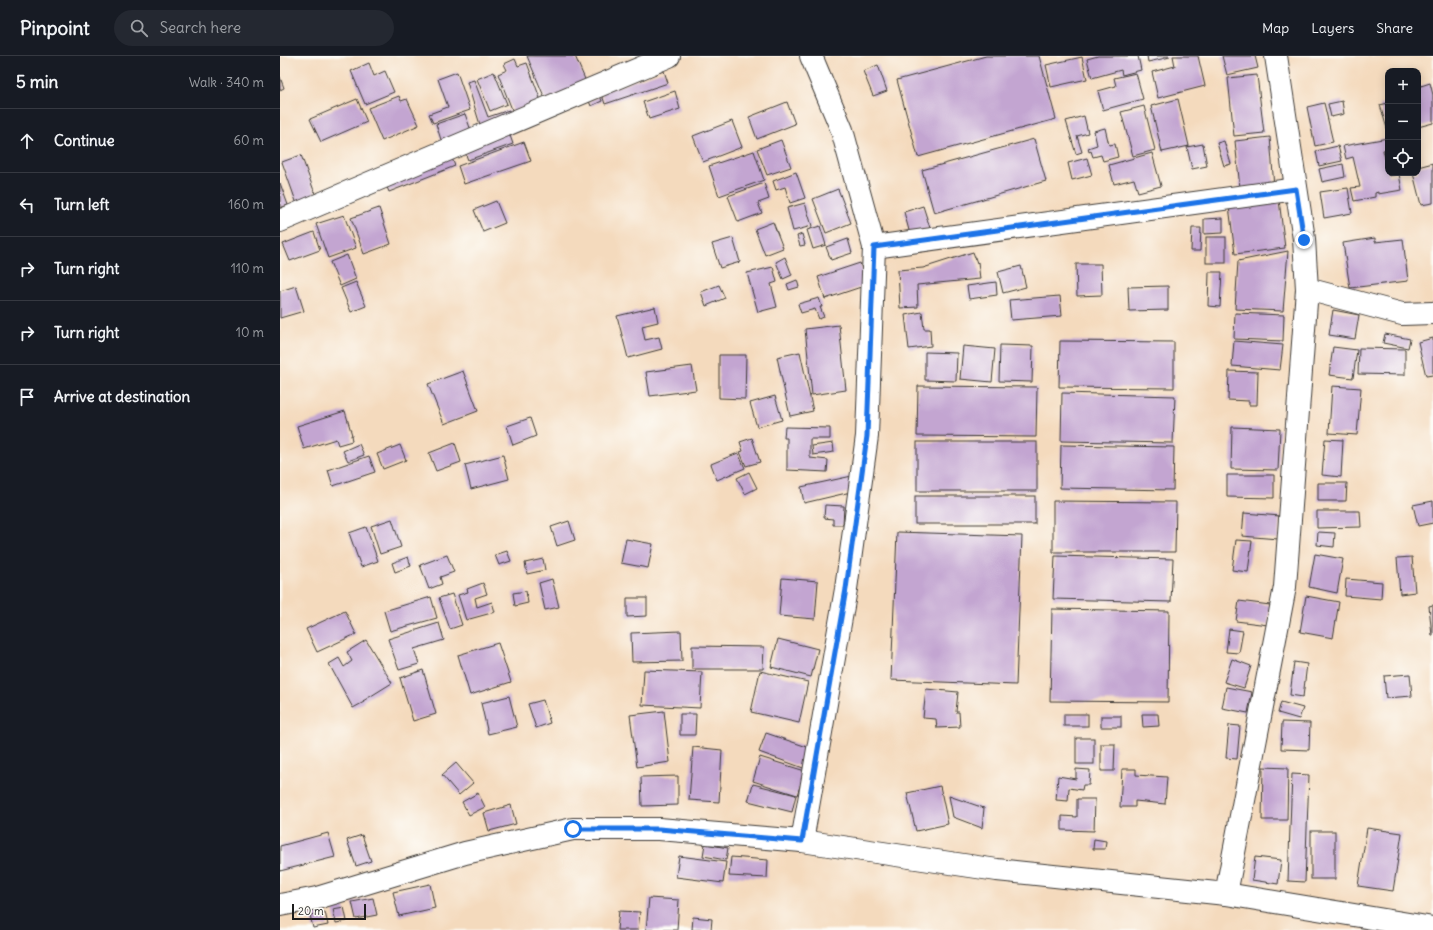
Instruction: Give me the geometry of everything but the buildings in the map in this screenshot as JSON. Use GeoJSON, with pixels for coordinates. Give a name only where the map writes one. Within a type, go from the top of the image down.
{"type":"FeatureCollection","features":[{"type":"Feature","properties":{"kind":"main road"},"geometry":{"type":"LineString","coordinates":[[280,221],[669,56]]}},
{"type":"Feature","properties":{"kind":"main road"},"geometry":{"type":"LineString","coordinates":[[802,841],[846,589],[867,436],[874,247],[842,130],[811,56]]}},
{"type":"Feature","properties":{"kind":"main road"},"geometry":{"type":"LineString","coordinates":[[1226,894],[1285,586],[1307,289],[1304,240],[1276,56]]}},
{"type":"Feature","properties":{"kind":"main road"},"geometry":{"type":"LineString","coordinates":[[874,247],[1296,189]]}},
{"type":"Feature","properties":{"kind":"main road"},"geometry":{"type":"LineString","coordinates":[[1307,289],[1402,314],[1433,313]]}},
{"type":"Feature","properties":{"kind":"main road"},"geometry":{"type":"LineString","coordinates":[[280,905],[317,898],[465,853],[573,829],[659,829],[802,841],[997,870],[1226,894],[1433,928]]}},
{"type":"Feature","properties":{"kind":"route"},"geometry":{"type":"LineString","coordinates":[[573,829],[659,829],[802,841],[846,589],[867,436],[874,247],[1296,189],[1304,240]]}}]}
